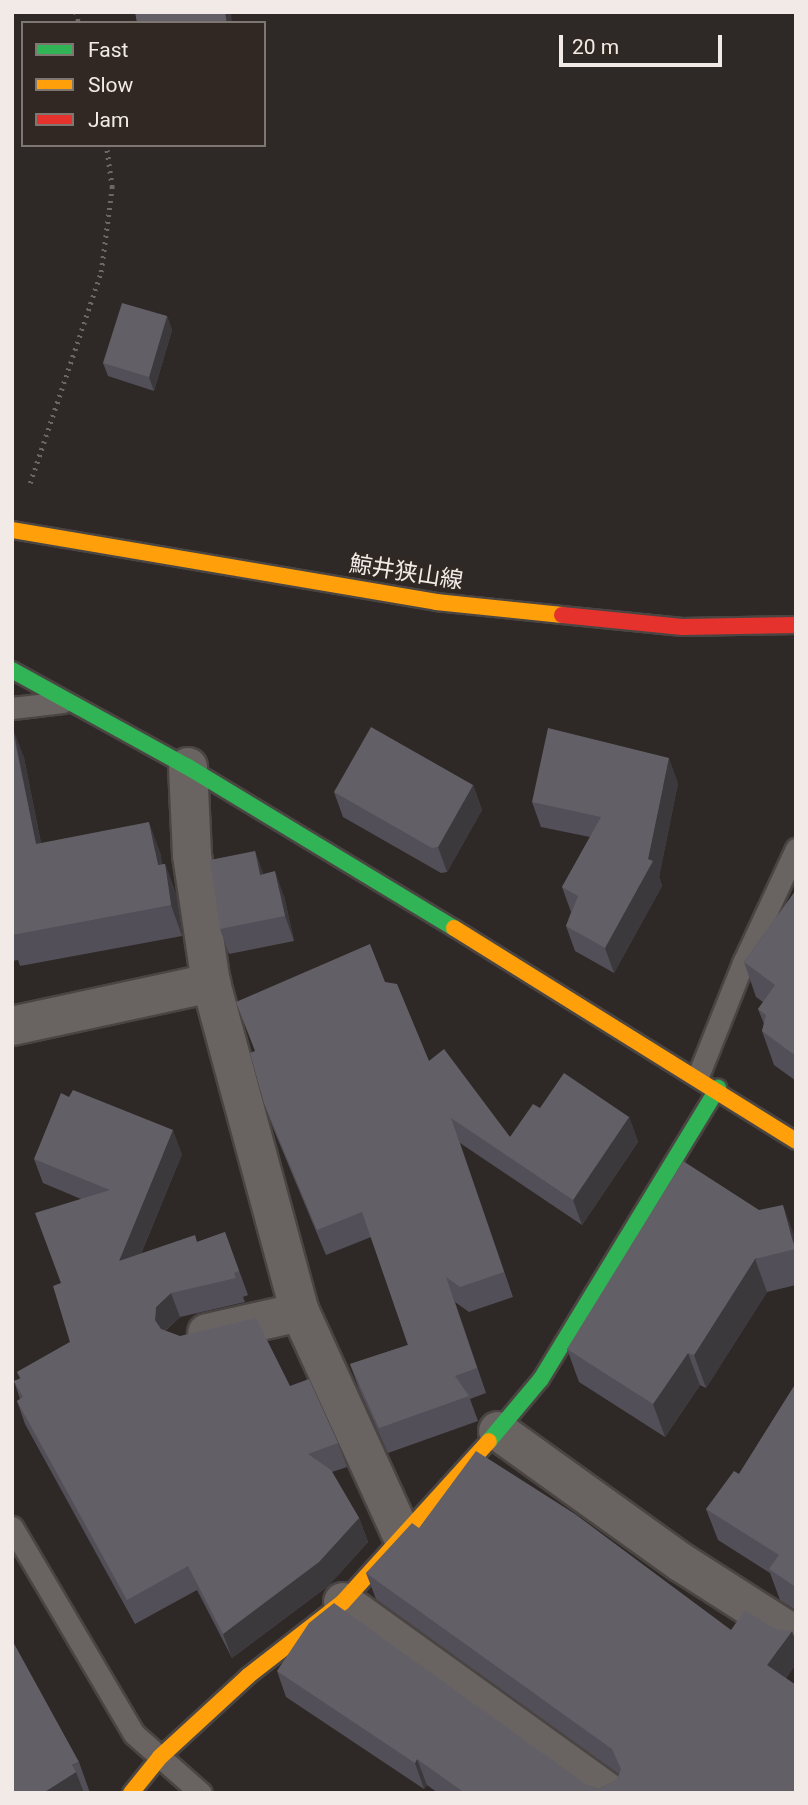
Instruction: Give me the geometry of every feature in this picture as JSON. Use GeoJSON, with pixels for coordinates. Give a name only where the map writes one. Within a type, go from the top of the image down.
{"type":"FeatureCollection","features":[{"type":"Feature","properties":{"kind":"street","name":"鯨井狭山線"},"geometry":{"type":"LineString","coordinates":[[13,531],[463,605],[682,627],[796,625]]}},
{"type":"Feature","properties":{"kind":"street"},"geometry":{"type":"LineString","coordinates":[[12,670],[188,767],[718,1088],[796,1141]]}},
{"type":"Feature","properties":{"kind":"street"},"geometry":{"type":"LineString","coordinates":[[188,767],[191,855],[211,983],[300,1312],[403,1538]]}},
{"type":"Feature","properties":{"kind":"street"},"geometry":{"type":"LineString","coordinates":[[12,1026],[211,983]]}},
{"type":"Feature","properties":{"kind":"street"},"geometry":{"type":"LineString","coordinates":[[131,1793],[160,1757],[248,1676],[343,1601],[498,1431],[541,1379],[718,1088]]}},
{"type":"Feature","properties":{"kind":"street"},"geometry":{"type":"LineString","coordinates":[[185,1338],[300,1312]]}},
{"type":"Feature","properties":{"kind":"street"},"geometry":{"type":"LineString","coordinates":[[498,1431],[682,1563],[796,1636]]}},
{"type":"Feature","properties":{"kind":"street"},"geometry":{"type":"LineString","coordinates":[[343,1601],[609,1793]]}},
{"type":"Feature","properties":{"kind":"lane"},"geometry":{"type":"LineString","coordinates":[[12,708],[65,701]]}},
{"type":"Feature","properties":{"kind":"lane"},"geometry":{"type":"LineString","coordinates":[[698,1076],[743,962],[796,849]]}},
{"type":"Feature","properties":{"kind":"lane"},"geometry":{"type":"LineString","coordinates":[[12,1527],[134,1734],[201,1793]]}},
{"type":"Feature","properties":{"kind":"path"},"geometry":{"type":"LineString","coordinates":[[13,531],[101,272],[112,187],[106,147]]}},
{"type":"Feature","properties":{"kind":"building"},"geometry":{"type":"Polygon","coordinates":[[[135,12],[225,12],[227,21],[137,21],[135,12]]]}},
{"type":"Feature","properties":{"kind":"building"},"geometry":{"type":"Polygon","coordinates":[[[122,303],[167,316],[149,377],[103,363],[122,303]]]}},
{"type":"Feature","properties":{"kind":"building"},"geometry":{"type":"Polygon","coordinates":[[[371,727],[473,785],[438,847],[432,848],[334,792],[371,727]]]}},
{"type":"Feature","properties":{"kind":"building"},"geometry":{"type":"Polygon","coordinates":[[[12,728],[36,844],[149,822],[158,865],[165,864],[171,905],[12,935],[12,728]]]}},
{"type":"Feature","properties":{"kind":"building"},"geometry":{"type":"Polygon","coordinates":[[[548,728],[669,758],[648,859],[653,861],[605,948],[566,926],[578,896],[562,887],[601,817],[532,802],[548,728]]]}},
{"type":"Feature","properties":{"kind":"building"},"geometry":{"type":"Polygon","coordinates":[[[255,851],[260,875],[275,871],[285,916],[220,929],[210,860],[255,851]]]}},
{"type":"Feature","properties":{"kind":"building"},"geometry":{"type":"Polygon","coordinates":[[[796,890],[796,1056],[762,1031],[766,1015],[758,1009],[775,985],[744,962],[796,890]]]}},
{"type":"Feature","properties":{"kind":"building"},"geometry":{"type":"Polygon","coordinates":[[[370,944],[385,982],[397,984],[429,1061],[444,1049],[510,1137],[533,1104],[540,1108],[564,1073],[629,1117],[573,1200],[451,1118],[504,1272],[460,1287],[446,1277],[477,1368],[455,1376],[469,1396],[379,1428],[350,1364],[408,1345],[362,1212],[317,1230],[264,1103],[250,1053],[255,1051],[236,1002],[370,944]]]}},
{"type":"Feature","properties":{"kind":"building"},"geometry":{"type":"Polygon","coordinates":[[[73,1090],[173,1130],[119,1261],[195,1235],[197,1242],[225,1232],[239,1271],[234,1273],[236,1278],[171,1293],[156,1307],[155,1320],[161,1329],[180,1336],[256,1318],[290,1386],[309,1379],[338,1443],[308,1454],[331,1470],[359,1518],[319,1562],[223,1634],[188,1566],[127,1600],[17,1401],[23,1397],[14,1381],[21,1378],[17,1372],[70,1342],[53,1286],[61,1283],[35,1213],[110,1190],[34,1159],[61,1093],[69,1097],[73,1090]]]}},
{"type":"Feature","properties":{"kind":"building"},"geometry":{"type":"Polygon","coordinates":[[[683,1161],[759,1210],[783,1205],[795,1249],[755,1259],[694,1355],[688,1353],[653,1404],[567,1349],[683,1161]]]}},
{"type":"Feature","properties":{"kind":"building"},"geometry":{"type":"Polygon","coordinates":[[[796,1383],[796,1587],[769,1569],[779,1555],[706,1509],[734,1471],[739,1474],[796,1383]]]}},
{"type":"Feature","properties":{"kind":"building"},"geometry":{"type":"Polygon","coordinates":[[[476,1451],[575,1514],[731,1630],[745,1610],[775,1629],[792,1631],[767,1665],[796,1685],[796,1793],[465,1793],[417,1759],[415,1763],[277,1671],[309,1623],[334,1603],[587,1785],[598,1789],[617,1780],[621,1769],[612,1749],[366,1573],[412,1523],[419,1528],[476,1451]]]}},
{"type":"Feature","properties":{"kind":"building"},"geometry":{"type":"Polygon","coordinates":[[[12,1640],[79,1762],[72,1765],[76,1772],[43,1793],[12,1793],[12,1640]]]}},
{"type":"Feature","properties":{"kind":"traffic: fast"},"geometry":{"type":"LineString","coordinates":[[12,670],[188,767],[454,928]]}},
{"type":"Feature","properties":{"kind":"traffic: fast"},"geometry":{"type":"LineString","coordinates":[[489,1441],[541,1379],[718,1088]]}},
{"type":"Feature","properties":{"kind":"traffic: slow"},"geometry":{"type":"LineString","coordinates":[[12,530],[436,602],[562,615]]}},
{"type":"Feature","properties":{"kind":"traffic: slow"},"geometry":{"type":"LineString","coordinates":[[454,928],[796,1141]]}},
{"type":"Feature","properties":{"kind":"traffic: slow"},"geometry":{"type":"LineString","coordinates":[[131,1793],[160,1757],[248,1676],[343,1602],[489,1441]]}},
{"type":"Feature","properties":{"kind":"traffic: jam"},"geometry":{"type":"LineString","coordinates":[[562,615],[682,627],[796,625]]}}]}
